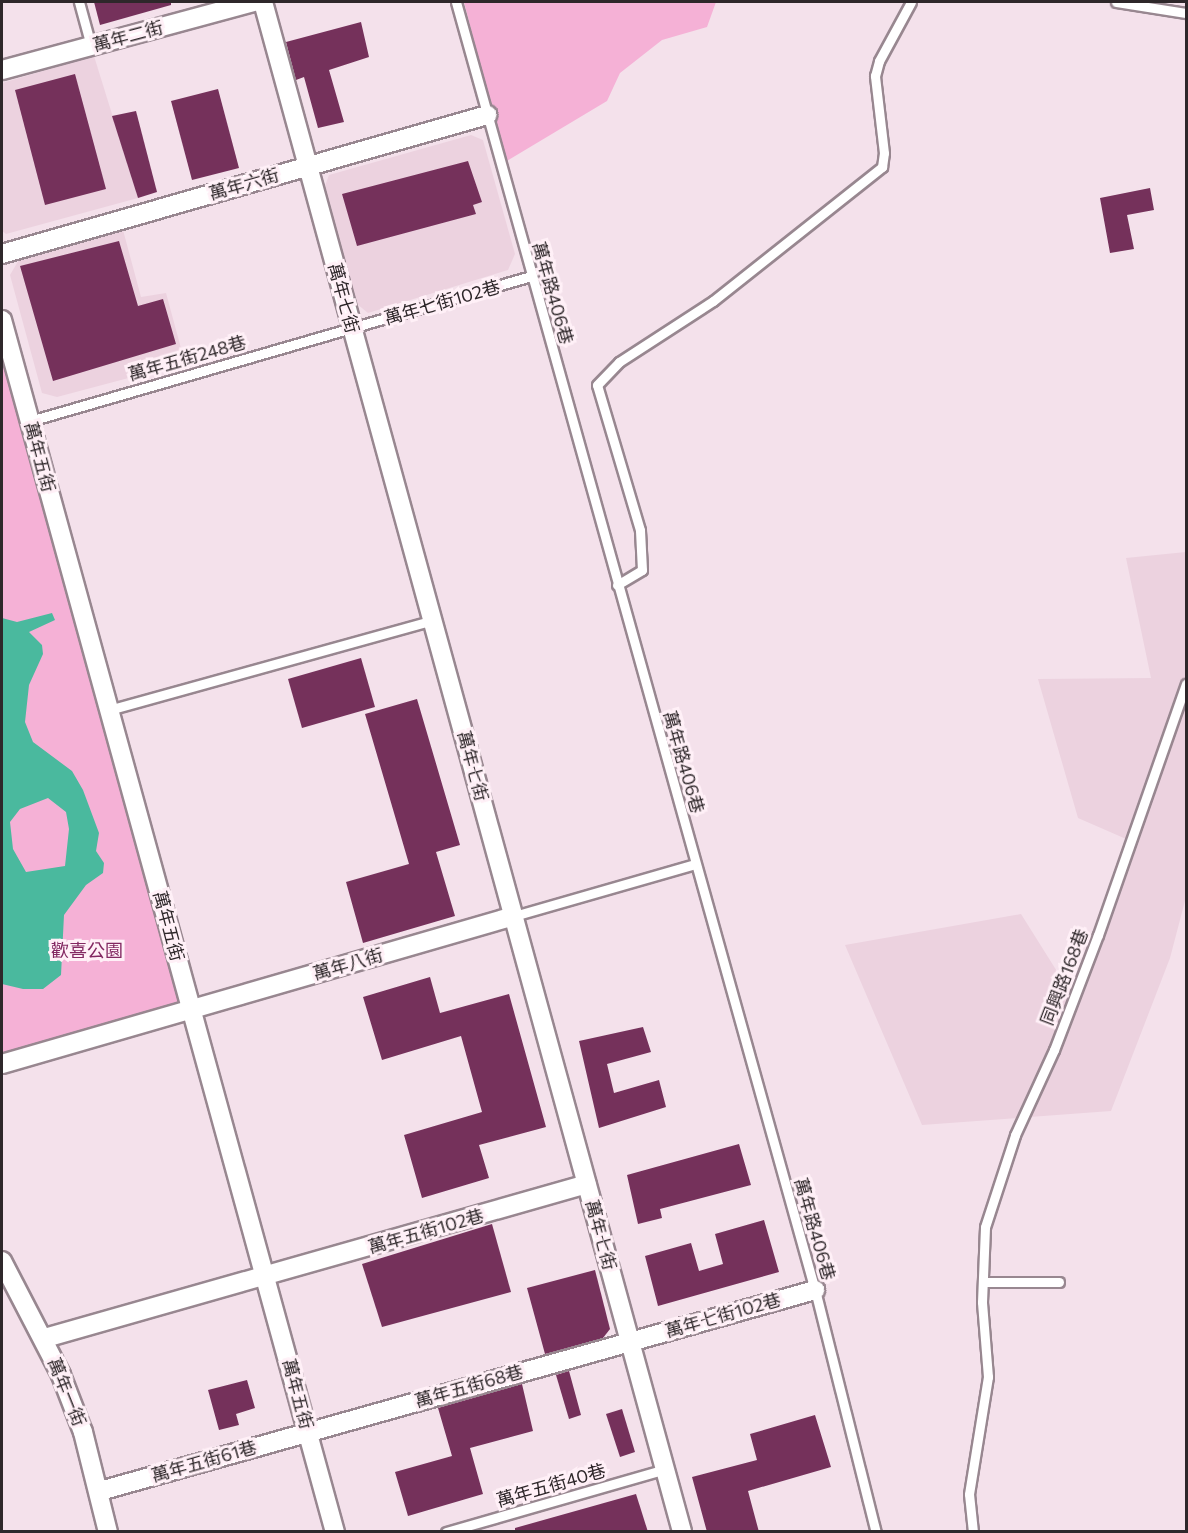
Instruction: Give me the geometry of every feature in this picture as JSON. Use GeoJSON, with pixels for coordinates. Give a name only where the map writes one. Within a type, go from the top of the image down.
{"type":"FeatureCollection","features":[{"type":"Feature","properties":{"kind":"street","name":"萬年二街"},"geometry":{"type":"LineString","coordinates":[[2,69],[254,2]]}},
{"type":"Feature","properties":{"kind":"street","name":"萬年七街"},"geometry":{"type":"LineString","coordinates":[[264,2],[682,1532]]}},
{"type":"Feature","properties":{"kind":"street","name":"萬年六街"},"geometry":{"type":"LineString","coordinates":[[2,254],[487,115]]}},
{"type":"Feature","properties":{"kind":"street","name":"萬年五街"},"geometry":{"type":"LineString","coordinates":[[2,320],[335,1532]]}},
{"type":"Feature","properties":{"kind":"street","name":"萬年八街"},"geometry":{"type":"LineString","coordinates":[[2,1064],[514,916]]}},
{"type":"Feature","properties":{"kind":"street","name":"萬年五街102巷"},"geometry":{"type":"LineString","coordinates":[[45,1338],[587,1184]]}},
{"type":"Feature","properties":{"kind":"street","name":"萬年一街"},"geometry":{"type":"LineString","coordinates":[[2,1261],[45,1338],[83,1432],[100,1491],[108,1532]]}},
{"type":"Feature","properties":{"kind":"street","name":"萬年七街102巷"},"geometry":{"type":"LineString","coordinates":[[630,1341],[815,1290]]}},
{"type":"Feature","properties":{"kind":"street","name":"萬年五街68巷"},"geometry":{"type":"LineString","coordinates":[[308,1431],[630,1341]]}},
{"type":"Feature","properties":{"kind":"street","name":"萬年五街61巷"},"geometry":{"type":"LineString","coordinates":[[100,1491],[308,1431]]}},
{"type":"Feature","properties":{"kind":"lane"},"geometry":{"type":"LineString","coordinates":[[79,2],[91,46]]}},
{"type":"Feature","properties":{"kind":"lane","name":"萬年路406巷"},"geometry":{"type":"LineString","coordinates":[[456,2],[815,1290],[876,1532]]}},
{"type":"Feature","properties":{"kind":"lane"},"geometry":{"type":"LineString","coordinates":[[617,585],[642,570],[640,530],[597,385],[619,362],[713,301],[882,167],[884,153],[875,76],[879,61],[911,2]]}},
{"type":"Feature","properties":{"kind":"lane"},"geometry":{"type":"LineString","coordinates":[[1116,2],[1186,13]]}},
{"type":"Feature","properties":{"kind":"lane","name":"萬年七街102巷"},"geometry":{"type":"LineString","coordinates":[[353,327],[531,276]]}},
{"type":"Feature","properties":{"kind":"lane","name":"萬年五街248巷"},"geometry":{"type":"LineString","coordinates":[[30,421],[353,327]]}},
{"type":"Feature","properties":{"kind":"lane"},"geometry":{"type":"LineString","coordinates":[[109,710],[433,620]]}},
{"type":"Feature","properties":{"kind":"lane","name":"同興路168巷"},"geometry":{"type":"LineString","coordinates":[[973,1532],[969,1494],[988,1377],[983,1282],[985,1227],[1015,1135],[1054,1050],[1098,935],[1186,684]]}},
{"type":"Feature","properties":{"kind":"lane","name":"萬年八街"},"geometry":{"type":"LineString","coordinates":[[514,916],[695,864]]}},
{"type":"Feature","properties":{"kind":"lane"},"geometry":{"type":"LineString","coordinates":[[983,1282],[1059,1282]]}},
{"type":"Feature","properties":{"kind":"lane","name":"萬年五街40巷"},"geometry":{"type":"LineString","coordinates":[[446,1532],[665,1469]]}},
{"type":"Feature","properties":{"kind":"shaded area"},"geometry":{"type":"Polygon","coordinates":[[[94,56],[138,198],[6,234],[2,231],[2,83],[94,56]]]}},
{"type":"Feature","properties":{"kind":"shaded area"},"geometry":{"type":"Polygon","coordinates":[[[471,135],[483,140],[515,254],[508,270],[368,313],[357,304],[325,186],[329,175],[471,135]]]}},
{"type":"Feature","properties":{"kind":"shaded area"},"geometry":{"type":"Polygon","coordinates":[[[123,230],[141,297],[166,293],[185,363],[57,397],[42,393],[10,275],[20,258],[123,230]]]}},
{"type":"Feature","properties":{"kind":"shaded area"},"geometry":{"type":"Polygon","coordinates":[[[1186,552],[1186,897],[1170,958],[1111,1111],[922,1125],[845,945],[1021,914],[1075,1000],[1133,842],[1078,818],[1038,679],[1151,678],[1126,558],[1186,552]]]}},
{"type":"Feature","properties":{"kind":"shaded area"},"geometry":{"type":"Polygon","coordinates":[[[52,613],[55,620],[29,632],[42,645],[43,654],[29,685],[25,722],[33,742],[72,771],[83,790],[99,833],[96,851],[104,863],[103,873],[86,885],[64,915],[61,975],[43,989],[23,989],[2,984],[2,618],[17,622],[52,613]],[[48,798],[20,809],[10,822],[13,849],[26,872],[65,866],[69,829],[66,812],[48,798]]]}},
{"type":"Feature","properties":{"kind":"green space"},"geometry":{"type":"Polygon","coordinates":[[[464,2],[716,2],[707,27],[662,40],[620,73],[607,101],[505,162],[464,2]]]}},
{"type":"Feature","properties":{"kind":"green space","name":"歡喜公園"},"geometry":{"type":"Polygon","coordinates":[[[2,320],[192,1009],[2,1064],[2,320]]]}},
{"type":"Feature","properties":{"kind":"building"},"geometry":{"type":"Polygon","coordinates":[[[94,2],[171,2],[171,5],[100,25],[94,2]]]}},
{"type":"Feature","properties":{"kind":"building"},"geometry":{"type":"Polygon","coordinates":[[[361,22],[369,57],[329,70],[344,122],[318,128],[304,77],[296,80],[286,42],[361,22]]]}},
{"type":"Feature","properties":{"kind":"building"},"geometry":{"type":"Polygon","coordinates":[[[75,74],[106,189],[45,205],[15,90],[75,74]]]}},
{"type":"Feature","properties":{"kind":"building"},"geometry":{"type":"Polygon","coordinates":[[[218,89],[239,168],[192,180],[171,101],[218,89]]]}},
{"type":"Feature","properties":{"kind":"building"},"geometry":{"type":"Polygon","coordinates":[[[136,111],[157,192],[138,198],[112,116],[136,111]]]}},
{"type":"Feature","properties":{"kind":"building"},"geometry":{"type":"Polygon","coordinates":[[[468,161],[482,202],[473,205],[476,214],[357,246],[342,194],[468,161]]]}},
{"type":"Feature","properties":{"kind":"building"},"geometry":{"type":"Polygon","coordinates":[[[1150,188],[1154,210],[1127,215],[1134,249],[1110,253],[1100,198],[1150,188]]]}},
{"type":"Feature","properties":{"kind":"building"},"geometry":{"type":"Polygon","coordinates":[[[119,241],[138,306],[163,299],[176,344],[53,381],[20,266],[119,241]]]}},
{"type":"Feature","properties":{"kind":"building"},"geometry":{"type":"Polygon","coordinates":[[[361,658],[375,707],[302,728],[288,679],[361,658]]]}},
{"type":"Feature","properties":{"kind":"building"},"geometry":{"type":"Polygon","coordinates":[[[417,699],[460,845],[436,852],[455,916],[363,943],[346,882],[409,864],[365,714],[417,699]]]}},
{"type":"Feature","properties":{"kind":"building"},"geometry":{"type":"Polygon","coordinates":[[[430,977],[440,1013],[509,994],[546,1127],[479,1145],[489,1178],[422,1198],[404,1135],[482,1112],[461,1036],[382,1060],[363,997],[430,977]]]}},
{"type":"Feature","properties":{"kind":"building"},"geometry":{"type":"Polygon","coordinates":[[[643,1027],[651,1052],[607,1064],[614,1093],[659,1080],[666,1107],[599,1128],[579,1041],[643,1027]]]}},
{"type":"Feature","properties":{"kind":"building"},"geometry":{"type":"Polygon","coordinates":[[[739,1144],[751,1185],[660,1209],[662,1218],[638,1224],[627,1175],[739,1144]]]}},
{"type":"Feature","properties":{"kind":"building"},"geometry":{"type":"Polygon","coordinates":[[[764,1220],[779,1272],[658,1306],[645,1256],[691,1243],[699,1271],[723,1264],[715,1234],[764,1220]]]}},
{"type":"Feature","properties":{"kind":"building"},"geometry":{"type":"Polygon","coordinates":[[[492,1224],[511,1292],[382,1327],[362,1264],[492,1224]]]}},
{"type":"Feature","properties":{"kind":"building"},"geometry":{"type":"Polygon","coordinates":[[[595,1270],[610,1329],[603,1338],[545,1354],[527,1288],[595,1270]]]}},
{"type":"Feature","properties":{"kind":"building"},"geometry":{"type":"Polygon","coordinates":[[[569,1371],[581,1415],[569,1419],[556,1375],[569,1371]]]}},
{"type":"Feature","properties":{"kind":"building"},"geometry":{"type":"Polygon","coordinates":[[[247,1380],[255,1408],[236,1414],[239,1425],[219,1430],[208,1390],[247,1380]]]}},
{"type":"Feature","properties":{"kind":"building"},"geometry":{"type":"Polygon","coordinates":[[[522,1384],[533,1431],[470,1448],[483,1494],[408,1516],[395,1472],[452,1456],[438,1408],[522,1384]]]}},
{"type":"Feature","properties":{"kind":"building"},"geometry":{"type":"Polygon","coordinates":[[[622,1409],[635,1452],[620,1457],[606,1414],[622,1409]]]}},
{"type":"Feature","properties":{"kind":"building"},"geometry":{"type":"Polygon","coordinates":[[[815,1415],[831,1467],[748,1491],[759,1532],[707,1532],[692,1477],[757,1460],[750,1434],[815,1415]]]}},
{"type":"Feature","properties":{"kind":"building"},"geometry":{"type":"Polygon","coordinates":[[[636,1494],[648,1532],[515,1532],[515,1528],[636,1494]]]}}]}
